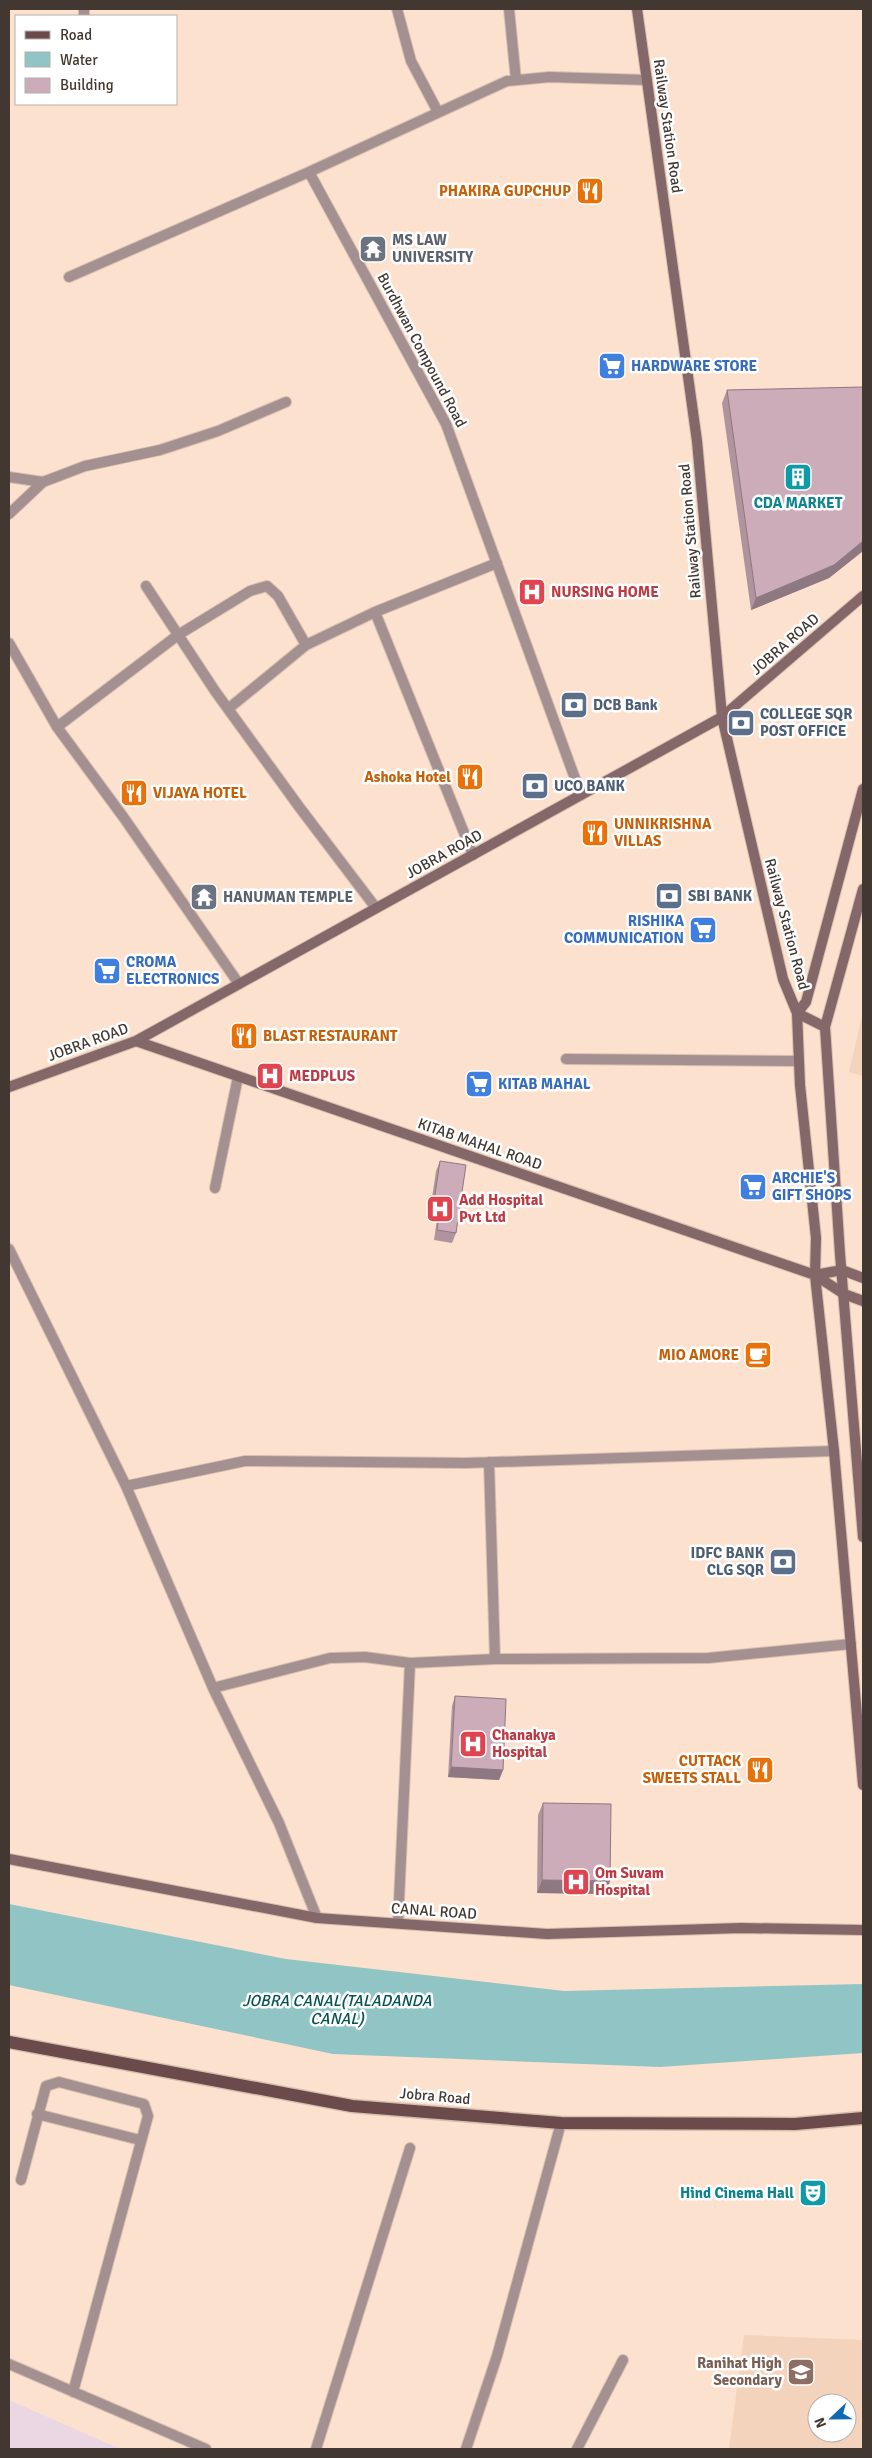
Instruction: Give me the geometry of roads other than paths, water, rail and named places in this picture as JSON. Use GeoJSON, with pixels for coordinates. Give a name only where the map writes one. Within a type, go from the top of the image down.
{"type":"FeatureCollection","features":[{"type":"Feature","properties":{"kind":"main road","name":"Jobra Road"},"geometry":{"type":"LineString","coordinates":[[9,2042],[352,2106],[561,2123],[795,2124],[863,2118]]}},
{"type":"Feature","properties":{"kind":"street"},"geometry":{"type":"LineString","coordinates":[[398,9],[411,61],[438,112]]}},
{"type":"Feature","properties":{"kind":"street"},"geometry":{"type":"LineString","coordinates":[[509,9],[516,80]]}},
{"type":"Feature","properties":{"kind":"street","name":"Railway Station Road"},"geometry":{"type":"LineString","coordinates":[[637,9],[697,441],[722,717],[783,980],[797,1013],[825,1027]]}},
{"type":"Feature","properties":{"kind":"street"},"geometry":{"type":"LineString","coordinates":[[69,277],[309,172],[507,81],[549,77],[647,80]]}},
{"type":"Feature","properties":{"kind":"street","name":"Burdhwan Compound Road"},"geometry":{"type":"LineString","coordinates":[[309,172],[446,424],[581,795]]}},
{"type":"Feature","properties":{"kind":"street"},"geometry":{"type":"LineString","coordinates":[[9,514],[43,482],[85,466],[160,450],[218,431],[286,402]]}},
{"type":"Feature","properties":{"kind":"street"},"geometry":{"type":"LineString","coordinates":[[9,477],[43,482]]}},
{"type":"Feature","properties":{"kind":"street"},"geometry":{"type":"LineString","coordinates":[[228,709],[306,645],[375,612],[497,563]]}},
{"type":"Feature","properties":{"kind":"street"},"geometry":{"type":"LineString","coordinates":[[146,586],[228,709],[376,908]]}},
{"type":"Feature","properties":{"kind":"street"},"geometry":{"type":"LineString","coordinates":[[57,727],[178,634],[250,591],[267,586],[278,596],[306,645]]}},
{"type":"Feature","properties":{"kind":"street","name":"JOBRA ROAD"},"geometry":{"type":"LineString","coordinates":[[9,1087],[136,1041],[722,717],[863,596]]}},
{"type":"Feature","properties":{"kind":"street"},"geometry":{"type":"LineString","coordinates":[[375,612],[473,855]]}},
{"type":"Feature","properties":{"kind":"street"},"geometry":{"type":"LineString","coordinates":[[9,643],[57,727],[124,818],[239,984]]}},
{"type":"Feature","properties":{"kind":"street"},"geometry":{"type":"LineString","coordinates":[[863,789],[806,1002],[797,1013],[798,1061],[816,1238],[815,1275],[834,1451],[863,1785]]}},
{"type":"Feature","properties":{"kind":"street"},"geometry":{"type":"LineString","coordinates":[[863,889],[825,1027],[863,1537]]}},
{"type":"Feature","properties":{"kind":"street","name":"KITAB MAHAL ROAD"},"geometry":{"type":"LineString","coordinates":[[136,1041],[815,1275],[844,1294],[863,1300]]}},
{"type":"Feature","properties":{"kind":"street"},"geometry":{"type":"LineString","coordinates":[[566,1059],[798,1061]]}},
{"type":"Feature","properties":{"kind":"street"},"geometry":{"type":"LineString","coordinates":[[215,1188],[238,1076]]}},
{"type":"Feature","properties":{"kind":"street"},"geometry":{"type":"LineString","coordinates":[[9,1249],[126,1486],[213,1688],[279,1823],[317,1918]]}},
{"type":"Feature","properties":{"kind":"street"},"geometry":{"type":"LineString","coordinates":[[815,1275],[842,1270],[863,1278]]}},
{"type":"Feature","properties":{"kind":"street"},"geometry":{"type":"LineString","coordinates":[[126,1486],[245,1461],[489,1462],[834,1451]]}},
{"type":"Feature","properties":{"kind":"street"},"geometry":{"type":"LineString","coordinates":[[489,1462],[495,1659]]}},
{"type":"Feature","properties":{"kind":"street"},"geometry":{"type":"LineString","coordinates":[[213,1688],[330,1658],[365,1657],[410,1663],[495,1659],[708,1658],[851,1644]]}},
{"type":"Feature","properties":{"kind":"street"},"geometry":{"type":"LineString","coordinates":[[398,1922],[410,1663]]}},
{"type":"Feature","properties":{"kind":"street","name":"CANAL ROAD"},"geometry":{"type":"LineString","coordinates":[[9,1859],[317,1918],[398,1922],[547,1934],[741,1928],[863,1930]]}},
{"type":"Feature","properties":{"kind":"street"},"geometry":{"type":"LineString","coordinates":[[21,2180],[37,2114],[46,2086],[59,2082],[144,2104],[148,2116],[73,2392]]}},
{"type":"Feature","properties":{"kind":"street"},"geometry":{"type":"LineString","coordinates":[[37,2114],[140,2140]]}},
{"type":"Feature","properties":{"kind":"street"},"geometry":{"type":"LineString","coordinates":[[466,2449],[497,2356],[561,2123]]}},
{"type":"Feature","properties":{"kind":"street"},"geometry":{"type":"LineString","coordinates":[[316,2449],[410,2148]]}},
{"type":"Feature","properties":{"kind":"street"},"geometry":{"type":"LineString","coordinates":[[577,2449],[623,2360]]}},
{"type":"Feature","properties":{"kind":"street"},"geometry":{"type":"LineString","coordinates":[[9,2364],[206,2449]]}},
{"type":"Feature","properties":{"kind":"water","name":"JOBRA CANAL(TALADANDA CANAL)"},"geometry":{"type":"Polygon","coordinates":[[[9,1904],[286,1959],[564,1991],[863,1984],[863,2053],[660,2067],[333,2054],[9,1985],[9,1904]]]}},
{"type":"Feature","properties":{"kind":"place","name":"PHAKIRA GUPCHUP"},"geometry":{"type":"Point","coordinates":[590,191]}},
{"type":"Feature","properties":{"kind":"place","name":"MS LAW UNIVERSITY"},"geometry":{"type":"Point","coordinates":[373,249]}},
{"type":"Feature","properties":{"kind":"place","name":"HARDWARE STORE"},"geometry":{"type":"Point","coordinates":[612,366]}},
{"type":"Feature","properties":{"kind":"place","name":"CDA MARKET"},"geometry":{"type":"Point","coordinates":[798,477]}},
{"type":"Feature","properties":{"kind":"place","name":"NURSING HOME"},"geometry":{"type":"Point","coordinates":[532,592]}},
{"type":"Feature","properties":{"kind":"place","name":"DCB Bank"},"geometry":{"type":"Point","coordinates":[574,705]}},
{"type":"Feature","properties":{"kind":"place","name":"COLLEGE SQR POST OFFICE"},"geometry":{"type":"Point","coordinates":[741,723]}},
{"type":"Feature","properties":{"kind":"place","name":"Ashoka Hotel"},"geometry":{"type":"Point","coordinates":[470,777]}},
{"type":"Feature","properties":{"kind":"place","name":"UCO BANK"},"geometry":{"type":"Point","coordinates":[535,786]}},
{"type":"Feature","properties":{"kind":"place","name":"VIJAYA HOTEL"},"geometry":{"type":"Point","coordinates":[134,793]}},
{"type":"Feature","properties":{"kind":"place","name":"UNNIKRISHNA VILLAS"},"geometry":{"type":"Point","coordinates":[595,833]}},
{"type":"Feature","properties":{"kind":"place","name":"SBI BANK"},"geometry":{"type":"Point","coordinates":[669,896]}},
{"type":"Feature","properties":{"kind":"place","name":"HANUMAN TEMPLE"},"geometry":{"type":"Point","coordinates":[204,897]}},
{"type":"Feature","properties":{"kind":"place","name":"RISHIKA COMMUNICATION"},"geometry":{"type":"Point","coordinates":[703,930]}},
{"type":"Feature","properties":{"kind":"place","name":"CROMA ELECTRONICS"},"geometry":{"type":"Point","coordinates":[107,971]}},
{"type":"Feature","properties":{"kind":"place","name":"BLAST RESTAURANT"},"geometry":{"type":"Point","coordinates":[244,1036]}},
{"type":"Feature","properties":{"kind":"place","name":"MEDPLUS"},"geometry":{"type":"Point","coordinates":[270,1076]}},
{"type":"Feature","properties":{"kind":"place","name":"KITAB MAHAL"},"geometry":{"type":"Point","coordinates":[479,1084]}},
{"type":"Feature","properties":{"kind":"place","name":"ARCHIE'S GIFT SHOPS"},"geometry":{"type":"Point","coordinates":[753,1187]}},
{"type":"Feature","properties":{"kind":"place","name":"Add Hospital Pvt Ltd"},"geometry":{"type":"Point","coordinates":[440,1209]}},
{"type":"Feature","properties":{"kind":"place","name":"MIO AMORE"},"geometry":{"type":"Point","coordinates":[758,1355]}},
{"type":"Feature","properties":{"kind":"place","name":"IDFC BANK CLG SQR"},"geometry":{"type":"Point","coordinates":[783,1562]}},
{"type":"Feature","properties":{"kind":"place","name":"Chanakya Hospital"},"geometry":{"type":"Point","coordinates":[473,1744]}},
{"type":"Feature","properties":{"kind":"place","name":"CUTTACK SWEETS STALL"},"geometry":{"type":"Point","coordinates":[760,1770]}},
{"type":"Feature","properties":{"kind":"place","name":"Om Suvam Hospital"},"geometry":{"type":"Point","coordinates":[576,1882]}},
{"type":"Feature","properties":{"kind":"place","name":"Hind Cinema Hall"},"geometry":{"type":"Point","coordinates":[813,2193]}},
{"type":"Feature","properties":{"kind":"place","name":"Ranihat High Secondary"},"geometry":{"type":"Point","coordinates":[801,2372]}}]}
